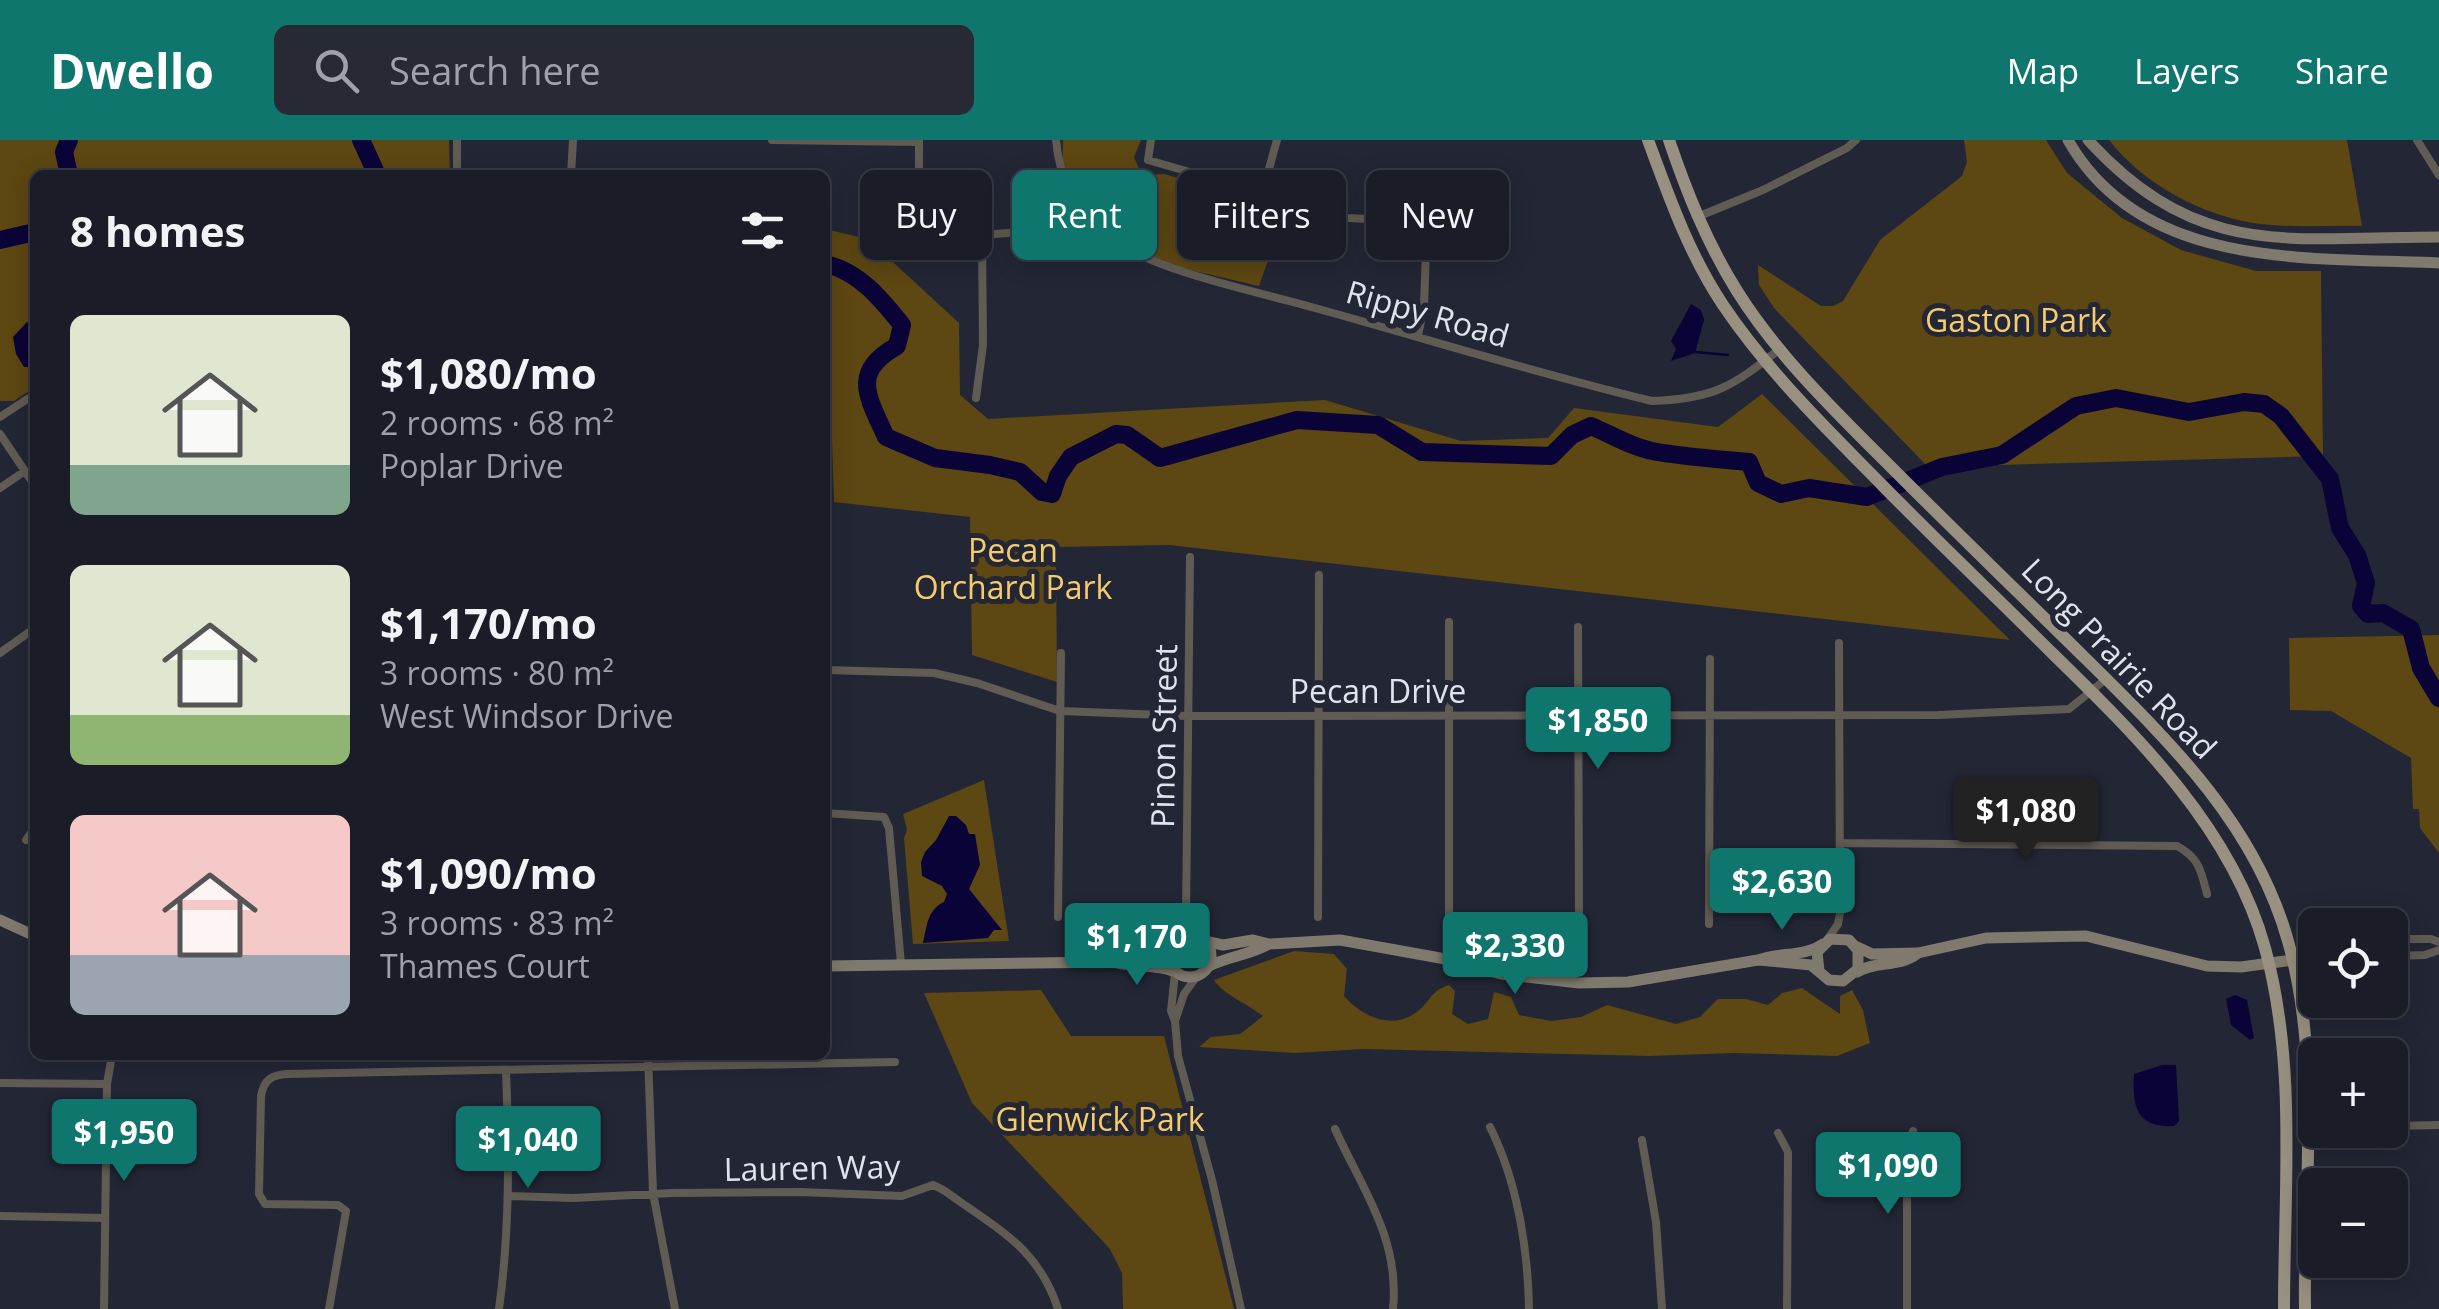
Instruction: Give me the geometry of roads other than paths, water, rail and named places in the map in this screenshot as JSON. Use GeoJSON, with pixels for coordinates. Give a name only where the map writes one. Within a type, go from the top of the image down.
{"type":"FeatureCollection","features":[{"type":"Feature","properties":{"kind":"main road","name":"Long Prairie Road"},"geometry":{"type":"LineString","coordinates":[[1648,140],[1685,238],[1722,304],[1766,360],[1826,430],[2093,692],[2190,802],[2231,864],[2249,904],[2268,964],[2283,1039],[2284,1309]]}},
{"type":"Feature","properties":{"kind":"main road","name":"Long Prairie Road"},"geometry":{"type":"LineString","coordinates":[[1669,140],[1698,217],[1738,294],[1780,348],[1840,417],[2160,732],[2202,780],[2253,854],[2272,897],[2293,960],[2306,1038]]}},
{"type":"Feature","properties":{"kind":"main road","name":"Long Prairie Road"},"geometry":{"type":"LineString","coordinates":[[2304,1309],[2310,1148]]}},
{"type":"Feature","properties":{"kind":"street"},"geometry":{"type":"LineString","coordinates":[[457,140],[458,170]]}},
{"type":"Feature","properties":{"kind":"street"},"geometry":{"type":"LineString","coordinates":[[571,170],[573,140]]}},
{"type":"Feature","properties":{"kind":"street"},"geometry":{"type":"LineString","coordinates":[[772,140],[919,141],[919,170]]}},
{"type":"Feature","properties":{"kind":"street","name":"Rippy Road"},"geometry":{"type":"LineString","coordinates":[[1056,140],[1062,170]]}},
{"type":"Feature","properties":{"kind":"street"},"geometry":{"type":"LineString","coordinates":[[1150,140],[1147,160],[1181,170]]}},
{"type":"Feature","properties":{"kind":"street"},"geometry":{"type":"LineString","coordinates":[[1269,170],[1278,140]]}},
{"type":"Feature","properties":{"kind":"street"},"geometry":{"type":"LineString","coordinates":[[1698,217],[1763,190],[1848,148],[1856,140]]}},
{"type":"Feature","properties":{"kind":"street"},"geometry":{"type":"LineString","coordinates":[[2068,140],[2082,165],[2108,191],[2146,218],[2192,239],[2268,256],[2439,263]]}},
{"type":"Feature","properties":{"kind":"street"},"geometry":{"type":"LineString","coordinates":[[2088,140],[2129,182],[2159,202],[2232,233],[2268,238],[2439,237]]}},
{"type":"Feature","properties":{"kind":"street"},"geometry":{"type":"LineString","coordinates":[[2417,140],[2439,175]]}},
{"type":"Feature","properties":{"kind":"street"},"geometry":{"type":"LineString","coordinates":[[1346,217],[1426,222],[1424,306],[1418,336]]}},
{"type":"Feature","properties":{"kind":"street"},"geometry":{"type":"LineString","coordinates":[[2268,238],[2268,256]]}},
{"type":"Feature","properties":{"kind":"street"},"geometry":{"type":"LineString","coordinates":[[976,398],[983,345],[982,260]]}},
{"type":"Feature","properties":{"kind":"street","name":"Rippy Road"},"geometry":{"type":"LineString","coordinates":[[1151,260],[1652,401],[1685,400],[1740,382],[1780,348]]}},
{"type":"Feature","properties":{"kind":"street"},"geometry":{"type":"LineString","coordinates":[[0,417],[30,397]]}},
{"type":"Feature","properties":{"kind":"street"},"geometry":{"type":"LineString","coordinates":[[0,434],[30,478]]}},
{"type":"Feature","properties":{"kind":"street"},"geometry":{"type":"LineString","coordinates":[[0,488],[25,471]]}},
{"type":"Feature","properties":{"kind":"street","name":"Pinon Street"},"geometry":{"type":"LineString","coordinates":[[1186,917],[1190,556]]}},
{"type":"Feature","properties":{"kind":"street"},"geometry":{"type":"LineString","coordinates":[[1318,917],[1319,575]]}},
{"type":"Feature","properties":{"kind":"street"},"geometry":{"type":"LineString","coordinates":[[1449,622],[1449,920]]}},
{"type":"Feature","properties":{"kind":"street"},"geometry":{"type":"LineString","coordinates":[[1578,627],[1579,917]]}},
{"type":"Feature","properties":{"kind":"street"},"geometry":{"type":"LineString","coordinates":[[0,654],[30,632]]}},
{"type":"Feature","properties":{"kind":"street"},"geometry":{"type":"LineString","coordinates":[[1819,971],[1816,958],[1833,934],[1840,913],[1840,643]]}},
{"type":"Feature","properties":{"kind":"street"},"geometry":{"type":"LineString","coordinates":[[1058,917],[1061,653]]}},
{"type":"Feature","properties":{"kind":"street"},"geometry":{"type":"LineString","coordinates":[[1710,659],[1710,924]]}},
{"type":"Feature","properties":{"kind":"street","name":"Pecan Drive"},"geometry":{"type":"LineString","coordinates":[[830,670],[934,673],[1060,711],[1188,716],[2038,712],[2069,709],[2106,679]]}},
{"type":"Feature","properties":{"kind":"street"},"geometry":{"type":"LineString","coordinates":[[830,813],[884,817],[902,964]]}},
{"type":"Feature","properties":{"kind":"street"},"geometry":{"type":"LineString","coordinates":[[26,840],[30,834]]}},
{"type":"Feature","properties":{"kind":"street"},"geometry":{"type":"LineString","coordinates":[[1840,843],[2177,846],[2200,864],[2207,894]]}},
{"type":"Feature","properties":{"kind":"street"},"geometry":{"type":"LineString","coordinates":[[1840,913],[1860,962],[1854,974]]}},
{"type":"Feature","properties":{"kind":"street"},"geometry":{"type":"LineString","coordinates":[[0,920],[30,934]]}},
{"type":"Feature","properties":{"kind":"street"},"geometry":{"type":"LineString","coordinates":[[830,966],[1114,962],[1158,953],[1187,935],[1223,944],[1340,940],[1440,958],[1501,974],[1579,983],[1628,982],[1807,952],[1843,938],[1872,954],[1918,953],[1986,938],[2086,936],[2192,964],[2240,967],[2298,961]]}},
{"type":"Feature","properties":{"kind":"street"},"geometry":{"type":"LineString","coordinates":[[2408,939],[2439,942]]}},
{"type":"Feature","properties":{"kind":"street"},"geometry":{"type":"LineString","coordinates":[[1204,941],[1211,956],[1209,966]]}},
{"type":"Feature","properties":{"kind":"street"},"geometry":{"type":"LineString","coordinates":[[1175,1021],[1184,994],[1209,966],[1226,957],[1256,952],[1269,944]]}},
{"type":"Feature","properties":{"kind":"street"},"geometry":{"type":"LineString","coordinates":[[1171,946],[1171,1010],[1178,1056],[1242,1309]]}},
{"type":"Feature","properties":{"kind":"street"},"geometry":{"type":"LineString","coordinates":[[2408,955],[2439,950]]}},
{"type":"Feature","properties":{"kind":"street"},"geometry":{"type":"LineString","coordinates":[[1758,960],[1810,965],[1836,982],[1872,964],[1909,961],[1918,953]]}},
{"type":"Feature","properties":{"kind":"street"},"geometry":{"type":"LineString","coordinates":[[2293,960],[2298,957]]}},
{"type":"Feature","properties":{"kind":"street"},"geometry":{"type":"LineString","coordinates":[[1114,962],[1132,968],[1161,966],[1187,978],[1198,976]]}},
{"type":"Feature","properties":{"kind":"street"},"geometry":{"type":"LineString","coordinates":[[104,1309],[107,1084],[111,1060]]}},
{"type":"Feature","properties":{"kind":"street"},"geometry":{"type":"LineString","coordinates":[[648,1060],[653,1193],[675,1309]]}},
{"type":"Feature","properties":{"kind":"street"},"geometry":{"type":"LineString","coordinates":[[329,1309],[346,1211],[338,1205],[265,1204],[259,1194],[261,1096],[263,1083],[269,1078],[287,1074],[896,1062]]}},
{"type":"Feature","properties":{"kind":"street"},"geometry":{"type":"LineString","coordinates":[[499,1309],[509,1196],[506,1070]]}},
{"type":"Feature","properties":{"kind":"street"},"geometry":{"type":"LineString","coordinates":[[0,1082],[107,1084]]}},
{"type":"Feature","properties":{"kind":"street"},"geometry":{"type":"LineString","coordinates":[[2408,1126],[2439,1125]]}},
{"type":"Feature","properties":{"kind":"street"},"geometry":{"type":"LineString","coordinates":[[1490,1127],[1522,1228],[1529,1309]]}},
{"type":"Feature","properties":{"kind":"street"},"geometry":{"type":"LineString","coordinates":[[1335,1129],[1377,1210],[1389,1250],[1393,1309]]}},
{"type":"Feature","properties":{"kind":"street"},"geometry":{"type":"LineString","coordinates":[[1907,1309],[1907,1148],[1913,1131]]}},
{"type":"Feature","properties":{"kind":"street"},"geometry":{"type":"LineString","coordinates":[[1778,1133],[1788,1152],[1787,1309]]}},
{"type":"Feature","properties":{"kind":"street"},"geometry":{"type":"LineString","coordinates":[[1642,1140],[1656,1222],[1662,1309]]}},
{"type":"Feature","properties":{"kind":"street","name":"Lauren Way"},"geometry":{"type":"LineString","coordinates":[[509,1196],[902,1196],[933,1185],[992,1221],[1023,1250],[1051,1284],[1058,1309]]}},
{"type":"Feature","properties":{"kind":"street"},"geometry":{"type":"LineString","coordinates":[[0,1216],[105,1218]]}},
{"type":"Feature","properties":{"kind":"waterway"},"geometry":{"type":"LineString","coordinates":[[68,170],[64,152],[69,140]]}},
{"type":"Feature","properties":{"kind":"waterway"},"geometry":{"type":"LineString","coordinates":[[361,140],[375,170]]}},
{"type":"Feature","properties":{"kind":"waterway"},"geometry":{"type":"LineString","coordinates":[[0,240],[30,233]]}},
{"type":"Feature","properties":{"kind":"waterway"},"geometry":{"type":"LineString","coordinates":[[830,266],[859,280],[902,325],[897,346],[882,356],[868,376],[869,397],[886,437],[935,458],[1020,472],[1042,492],[1052,494],[1071,457],[1116,434],[1127,435],[1160,458],[1297,420],[1378,425],[1422,452],[1551,456],[1572,435],[1591,426],[1652,451],[1749,462],[1758,483],[1781,494],[1809,488],[1867,497],[1942,467],[2002,455],[2076,406],[2116,398],[2189,412],[2244,402],[2264,404],[2281,416],[2330,479],[2340,528],[2357,555],[2366,583],[2361,606],[2368,614],[2383,613],[2411,629],[2421,668],[2439,698]]}},
{"type":"Feature","properties":{"kind":"waterway"},"geometry":{"type":"LineString","coordinates":[[1695,352],[1728,355]]}},
{"type":"Feature","properties":{"kind":"park label","name":"Gaston Park"},"geometry":{"type":"Point","coordinates":[2016,319]}},
{"type":"Feature","properties":{"kind":"park label","name":"Pecan Orchard Park"},"geometry":{"type":"Point","coordinates":[1013,568]}},
{"type":"Feature","properties":{"kind":"park label","name":"Glenwick Park"},"geometry":{"type":"Point","coordinates":[1100,1118]}}]}
